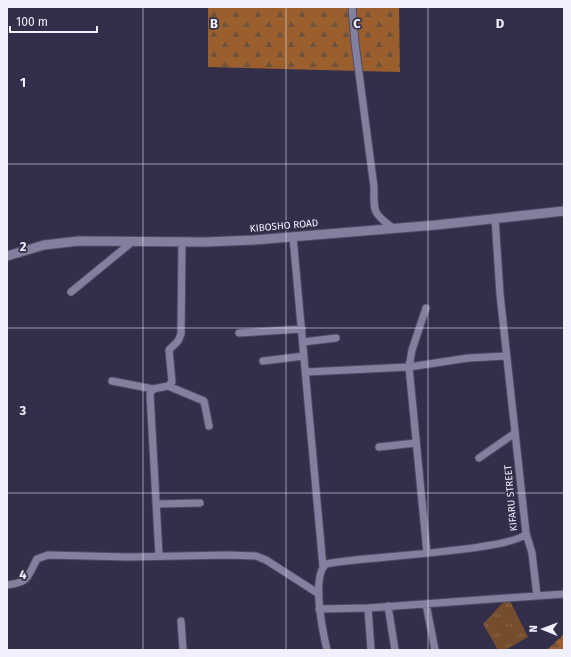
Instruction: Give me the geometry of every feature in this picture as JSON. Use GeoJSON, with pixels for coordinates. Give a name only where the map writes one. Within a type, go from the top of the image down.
{"type":"FeatureCollection","features":[{"type":"Feature","properties":{"kind":"main road","name":"KIBOSHO ROAD"},"geometry":{"type":"LineString","coordinates":[[7,256],[59,242],[93,240],[182,242],[254,240],[564,211]]}},
{"type":"Feature","properties":{"kind":"street"},"geometry":{"type":"LineString","coordinates":[[352,7],[355,43],[374,180],[374,208],[380,219],[392,228]]}},
{"type":"Feature","properties":{"kind":"street","name":"KIFARU STREET"},"geometry":{"type":"LineString","coordinates":[[323,567],[330,563],[427,553],[514,540],[524,537],[526,534],[506,356],[495,218]]}},
{"type":"Feature","properties":{"kind":"street"},"geometry":{"type":"LineString","coordinates":[[293,237],[323,567],[319,594],[319,609],[327,650]]}},
{"type":"Feature","properties":{"kind":"street"},"geometry":{"type":"LineString","coordinates":[[71,292],[132,242]]}},
{"type":"Feature","properties":{"kind":"street"},"geometry":{"type":"LineString","coordinates":[[168,386],[172,379],[169,350],[178,341],[181,334],[182,242]]}},
{"type":"Feature","properties":{"kind":"street"},"geometry":{"type":"LineString","coordinates":[[426,308],[412,350],[409,366],[427,553]]}},
{"type":"Feature","properties":{"kind":"street"},"geometry":{"type":"LineString","coordinates":[[239,333],[302,329]]}},
{"type":"Feature","properties":{"kind":"street"},"geometry":{"type":"LineString","coordinates":[[303,342],[336,338]]}},
{"type":"Feature","properties":{"kind":"street"},"geometry":{"type":"LineString","coordinates":[[263,361],[304,356]]}},
{"type":"Feature","properties":{"kind":"street"},"geometry":{"type":"LineString","coordinates":[[306,372],[409,366],[468,358],[506,356]]}},
{"type":"Feature","properties":{"kind":"street"},"geometry":{"type":"LineString","coordinates":[[112,381],[153,389],[168,386],[204,401],[209,426]]}},
{"type":"Feature","properties":{"kind":"street"},"geometry":{"type":"LineString","coordinates":[[153,389],[150,394],[150,401],[159,555]]}},
{"type":"Feature","properties":{"kind":"street"},"geometry":{"type":"LineString","coordinates":[[479,458],[515,433]]}},
{"type":"Feature","properties":{"kind":"street"},"geometry":{"type":"LineString","coordinates":[[379,447],[416,443]]}},
{"type":"Feature","properties":{"kind":"street"},"geometry":{"type":"LineString","coordinates":[[157,504],[200,503]]}},
{"type":"Feature","properties":{"kind":"street"},"geometry":{"type":"LineString","coordinates":[[526,534],[532,553],[537,596]]}},
{"type":"Feature","properties":{"kind":"street"},"geometry":{"type":"LineString","coordinates":[[7,585],[19,583],[27,579],[37,559],[43,555],[128,557],[159,555],[229,555],[261,557],[319,594]]}},
{"type":"Feature","properties":{"kind":"street"},"geometry":{"type":"LineString","coordinates":[[319,609],[368,608],[564,594]]}},
{"type":"Feature","properties":{"kind":"street"},"geometry":{"type":"LineString","coordinates":[[426,604],[435,650]]}},
{"type":"Feature","properties":{"kind":"street"},"geometry":{"type":"LineString","coordinates":[[388,606],[395,650]]}},
{"type":"Feature","properties":{"kind":"street"},"geometry":{"type":"LineString","coordinates":[[368,608],[371,650]]}},
{"type":"Feature","properties":{"kind":"street"},"geometry":{"type":"LineString","coordinates":[[181,620],[184,650]]}},
{"type":"Feature","properties":{"kind":"green space"},"geometry":{"type":"Polygon","coordinates":[[[208,7],[399,7],[400,72],[208,67],[208,7]]]}},
{"type":"Feature","properties":{"kind":"green space"},"geometry":{"type":"Polygon","coordinates":[[[508,597],[528,637],[505,650],[498,650],[483,624],[508,597]]]}},
{"type":"Feature","properties":{"kind":"green space"},"geometry":{"type":"Polygon","coordinates":[[[564,634],[564,650],[547,650],[564,634]]]}}]}
